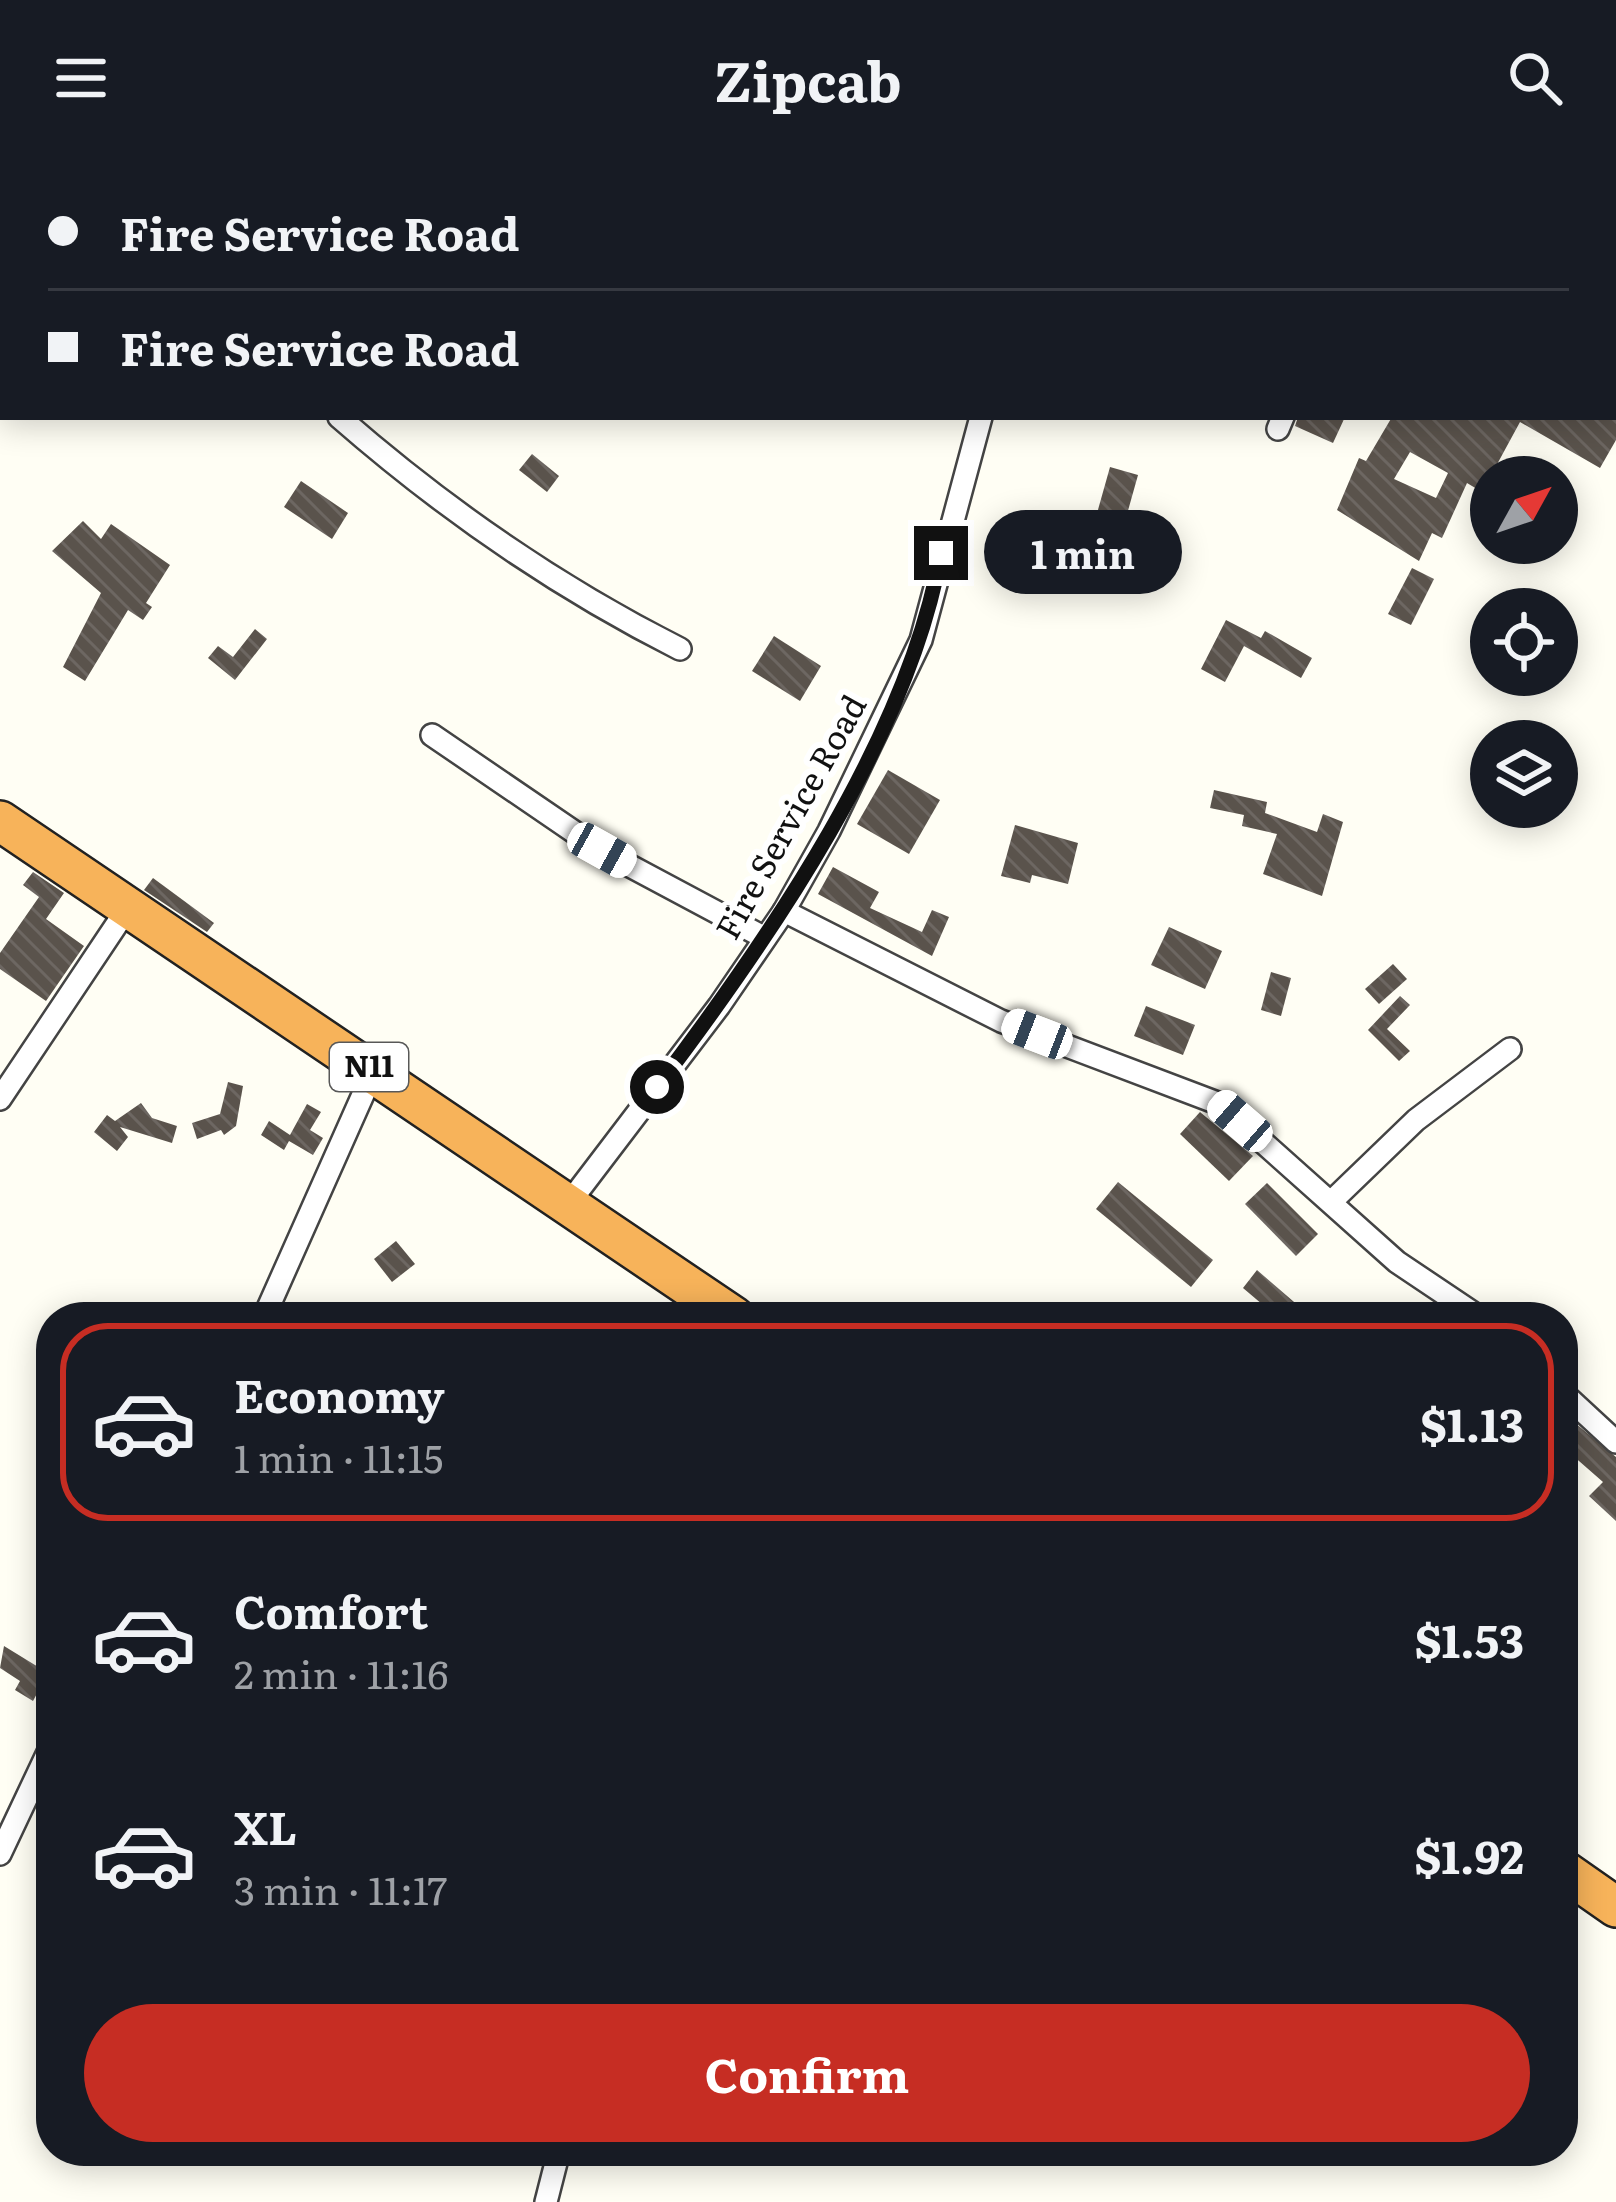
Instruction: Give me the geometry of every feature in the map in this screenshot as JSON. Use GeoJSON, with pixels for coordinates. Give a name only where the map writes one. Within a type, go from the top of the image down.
{"type":"FeatureCollection","features":[{"type":"Feature","properties":{"kind":"highway","name":"N11"},"geometry":{"type":"LineString","coordinates":[[0,821],[712,1302]]}},
{"type":"Feature","properties":{"kind":"highway"},"geometry":{"type":"LineString","coordinates":[[1578,1880],[1616,1907]]}},
{"type":"Feature","properties":{"kind":"street"},"geometry":{"type":"LineString","coordinates":[[342,420],[396,467],[534,564],[604,611],[680,649]]}},
{"type":"Feature","properties":{"kind":"street","name":"Fire Service Road"},"geometry":{"type":"LineString","coordinates":[[569,1204],[784,911],[829,831],[921,640],[979,420]]}},
{"type":"Feature","properties":{"kind":"street"},"geometry":{"type":"LineString","coordinates":[[432,735],[602,850],[765,938]]}},
{"type":"Feature","properties":{"kind":"street"},"geometry":{"type":"LineString","coordinates":[[0,1099],[127,909]]}},
{"type":"Feature","properties":{"kind":"street"},"geometry":{"type":"LineString","coordinates":[[784,911],[1001,1021],[1210,1098],[1406,1270],[1455,1302]]}},
{"type":"Feature","properties":{"kind":"street"},"geometry":{"type":"LineString","coordinates":[[1332,1202],[1416,1120],[1510,1049]]}},
{"type":"Feature","properties":{"kind":"street"},"geometry":{"type":"LineString","coordinates":[[271,1302],[374,1070]]}},
{"type":"Feature","properties":{"kind":"street"},"geometry":{"type":"LineString","coordinates":[[1578,1407],[1616,1442]]}},
{"type":"Feature","properties":{"kind":"street"},"geometry":{"type":"LineString","coordinates":[[0,1854],[36,1778]]}},
{"type":"Feature","properties":{"kind":"street"},"geometry":{"type":"LineString","coordinates":[[546,2202],[556,2166]]}},
{"type":"Feature","properties":{"kind":"building"},"geometry":{"type":"Polygon","coordinates":[[[1297,420],[1344,420],[1333,443],[1295,426],[1297,420]]]}},
{"type":"Feature","properties":{"kind":"building"},"geometry":{"type":"Polygon","coordinates":[[[1390,420],[1616,420],[1616,440],[1600,468],[1520,422],[1502,456],[1470,456],[1470,485],[1442,538],[1432,533],[1419,561],[1337,510],[1359,458],[1366,461],[1390,420]],[[1410,452],[1394,479],[1436,498],[1448,473],[1410,452]]]}},
{"type":"Feature","properties":{"kind":"building"},"geometry":{"type":"Polygon","coordinates":[[[532,454],[559,476],[547,492],[519,470],[532,454]]]}},
{"type":"Feature","properties":{"kind":"building"},"geometry":{"type":"Polygon","coordinates":[[[1110,467],[1138,475],[1108,582],[1080,574],[1110,467]]]}},
{"type":"Feature","properties":{"kind":"building"},"geometry":{"type":"Polygon","coordinates":[[[301,481],[348,513],[332,539],[284,507],[301,481]]]}},
{"type":"Feature","properties":{"kind":"building"},"geometry":{"type":"Polygon","coordinates":[[[83,521],[101,539],[111,524],[170,565],[146,603],[152,607],[143,620],[128,610],[85,681],[63,667],[101,593],[52,551],[83,521]]]}},
{"type":"Feature","properties":{"kind":"building"},"geometry":{"type":"Polygon","coordinates":[[[1412,568],[1434,579],[1411,625],[1388,614],[1412,568]]]}},
{"type":"Feature","properties":{"kind":"building"},"geometry":{"type":"Polygon","coordinates":[[[1226,620],[1261,638],[1265,631],[1312,658],[1301,678],[1244,646],[1225,682],[1201,669],[1226,620]]]}},
{"type":"Feature","properties":{"kind":"building"},"geometry":{"type":"Polygon","coordinates":[[[255,629],[267,639],[235,680],[208,658],[218,646],[233,657],[255,629]]]}},
{"type":"Feature","properties":{"kind":"building"},"geometry":{"type":"Polygon","coordinates":[[[774,636],[821,666],[800,701],[752,671],[774,636]]]}},
{"type":"Feature","properties":{"kind":"building"},"geometry":{"type":"Polygon","coordinates":[[[888,770],[940,800],[909,854],[857,824],[888,770]]]}},
{"type":"Feature","properties":{"kind":"building"},"geometry":{"type":"Polygon","coordinates":[[[1214,790],[1267,802],[1265,813],[1317,832],[1323,814],[1343,822],[1322,896],[1263,874],[1277,834],[1242,826],[1244,815],[1210,808],[1214,790]]]}},
{"type":"Feature","properties":{"kind":"building"},"geometry":{"type":"Polygon","coordinates":[[[1015,825],[1078,843],[1068,884],[1032,875],[1030,883],[1001,876],[1015,825]]]}},
{"type":"Feature","properties":{"kind":"building"},"geometry":{"type":"Polygon","coordinates":[[[833,867],[879,892],[870,908],[922,932],[932,910],[949,917],[932,956],[818,894],[833,867]]]}},
{"type":"Feature","properties":{"kind":"building"},"geometry":{"type":"Polygon","coordinates":[[[33,872],[64,893],[46,919],[84,946],[46,1001],[0,969],[0,953],[39,897],[23,885],[33,872]]]}},
{"type":"Feature","properties":{"kind":"building"},"geometry":{"type":"Polygon","coordinates":[[[153,878],[214,923],[207,932],[144,890],[153,878]]]}},
{"type":"Feature","properties":{"kind":"building"},"geometry":{"type":"Polygon","coordinates":[[[1169,927],[1222,951],[1205,989],[1151,965],[1169,927]]]}},
{"type":"Feature","properties":{"kind":"building"},"geometry":{"type":"Polygon","coordinates":[[[1393,964],[1407,979],[1379,1004],[1365,989],[1393,964]]]}},
{"type":"Feature","properties":{"kind":"building"},"geometry":{"type":"Polygon","coordinates":[[[1271,972],[1291,978],[1281,1016],[1261,1010],[1271,972]]]}},
{"type":"Feature","properties":{"kind":"building"},"geometry":{"type":"Polygon","coordinates":[[[1400,996],[1410,1005],[1387,1029],[1410,1051],[1399,1061],[1368,1030],[1400,996]]]}},
{"type":"Feature","properties":{"kind":"building"},"geometry":{"type":"Polygon","coordinates":[[[1146,1006],[1195,1025],[1183,1055],[1134,1036],[1146,1006]]]}},
{"type":"Feature","properties":{"kind":"building"},"geometry":{"type":"Polygon","coordinates":[[[228,1082],[243,1086],[236,1126],[224,1135],[221,1130],[197,1139],[192,1123],[220,1114],[228,1082]]]}},
{"type":"Feature","properties":{"kind":"building"},"geometry":{"type":"Polygon","coordinates":[[[141,1103],[152,1118],[177,1126],[172,1143],[120,1127],[128,1137],[117,1151],[94,1132],[107,1115],[115,1121],[141,1103]]]}},
{"type":"Feature","properties":{"kind":"building"},"geometry":{"type":"Polygon","coordinates":[[[307,1104],[321,1112],[310,1130],[323,1138],[313,1155],[289,1141],[284,1150],[261,1135],[269,1121],[290,1135],[307,1104]]]}},
{"type":"Feature","properties":{"kind":"building"},"geometry":{"type":"Polygon","coordinates":[[[1200,1112],[1253,1156],[1229,1181],[1180,1134],[1200,1112]]]}},
{"type":"Feature","properties":{"kind":"building"},"geometry":{"type":"Polygon","coordinates":[[[1118,1182],[1213,1260],[1191,1287],[1096,1209],[1118,1182]]]}},
{"type":"Feature","properties":{"kind":"building"},"geometry":{"type":"Polygon","coordinates":[[[1267,1183],[1318,1234],[1296,1256],[1245,1204],[1267,1183]]]}},
{"type":"Feature","properties":{"kind":"building"},"geometry":{"type":"Polygon","coordinates":[[[396,1241],[415,1264],[392,1282],[374,1259],[396,1241]]]}},
{"type":"Feature","properties":{"kind":"building"},"geometry":{"type":"Polygon","coordinates":[[[1257,1270],[1294,1302],[1260,1302],[1243,1288],[1257,1270]]]}},
{"type":"Feature","properties":{"kind":"building"},"geometry":{"type":"Polygon","coordinates":[[[1578,1425],[1616,1457],[1616,1521],[1589,1496],[1603,1482],[1578,1460],[1578,1425]]]}},
{"type":"Feature","properties":{"kind":"building"},"geometry":{"type":"Polygon","coordinates":[[[4,1646],[36,1666],[33,1701],[15,1690],[20,1681],[0,1668],[4,1646]]]}},
{"type":"Feature","properties":{"kind":"route"},"geometry":{"type":"LineString","coordinates":[[657,1087],[784,911],[829,831],[908,673],[931,607],[941,553]]}}]}
